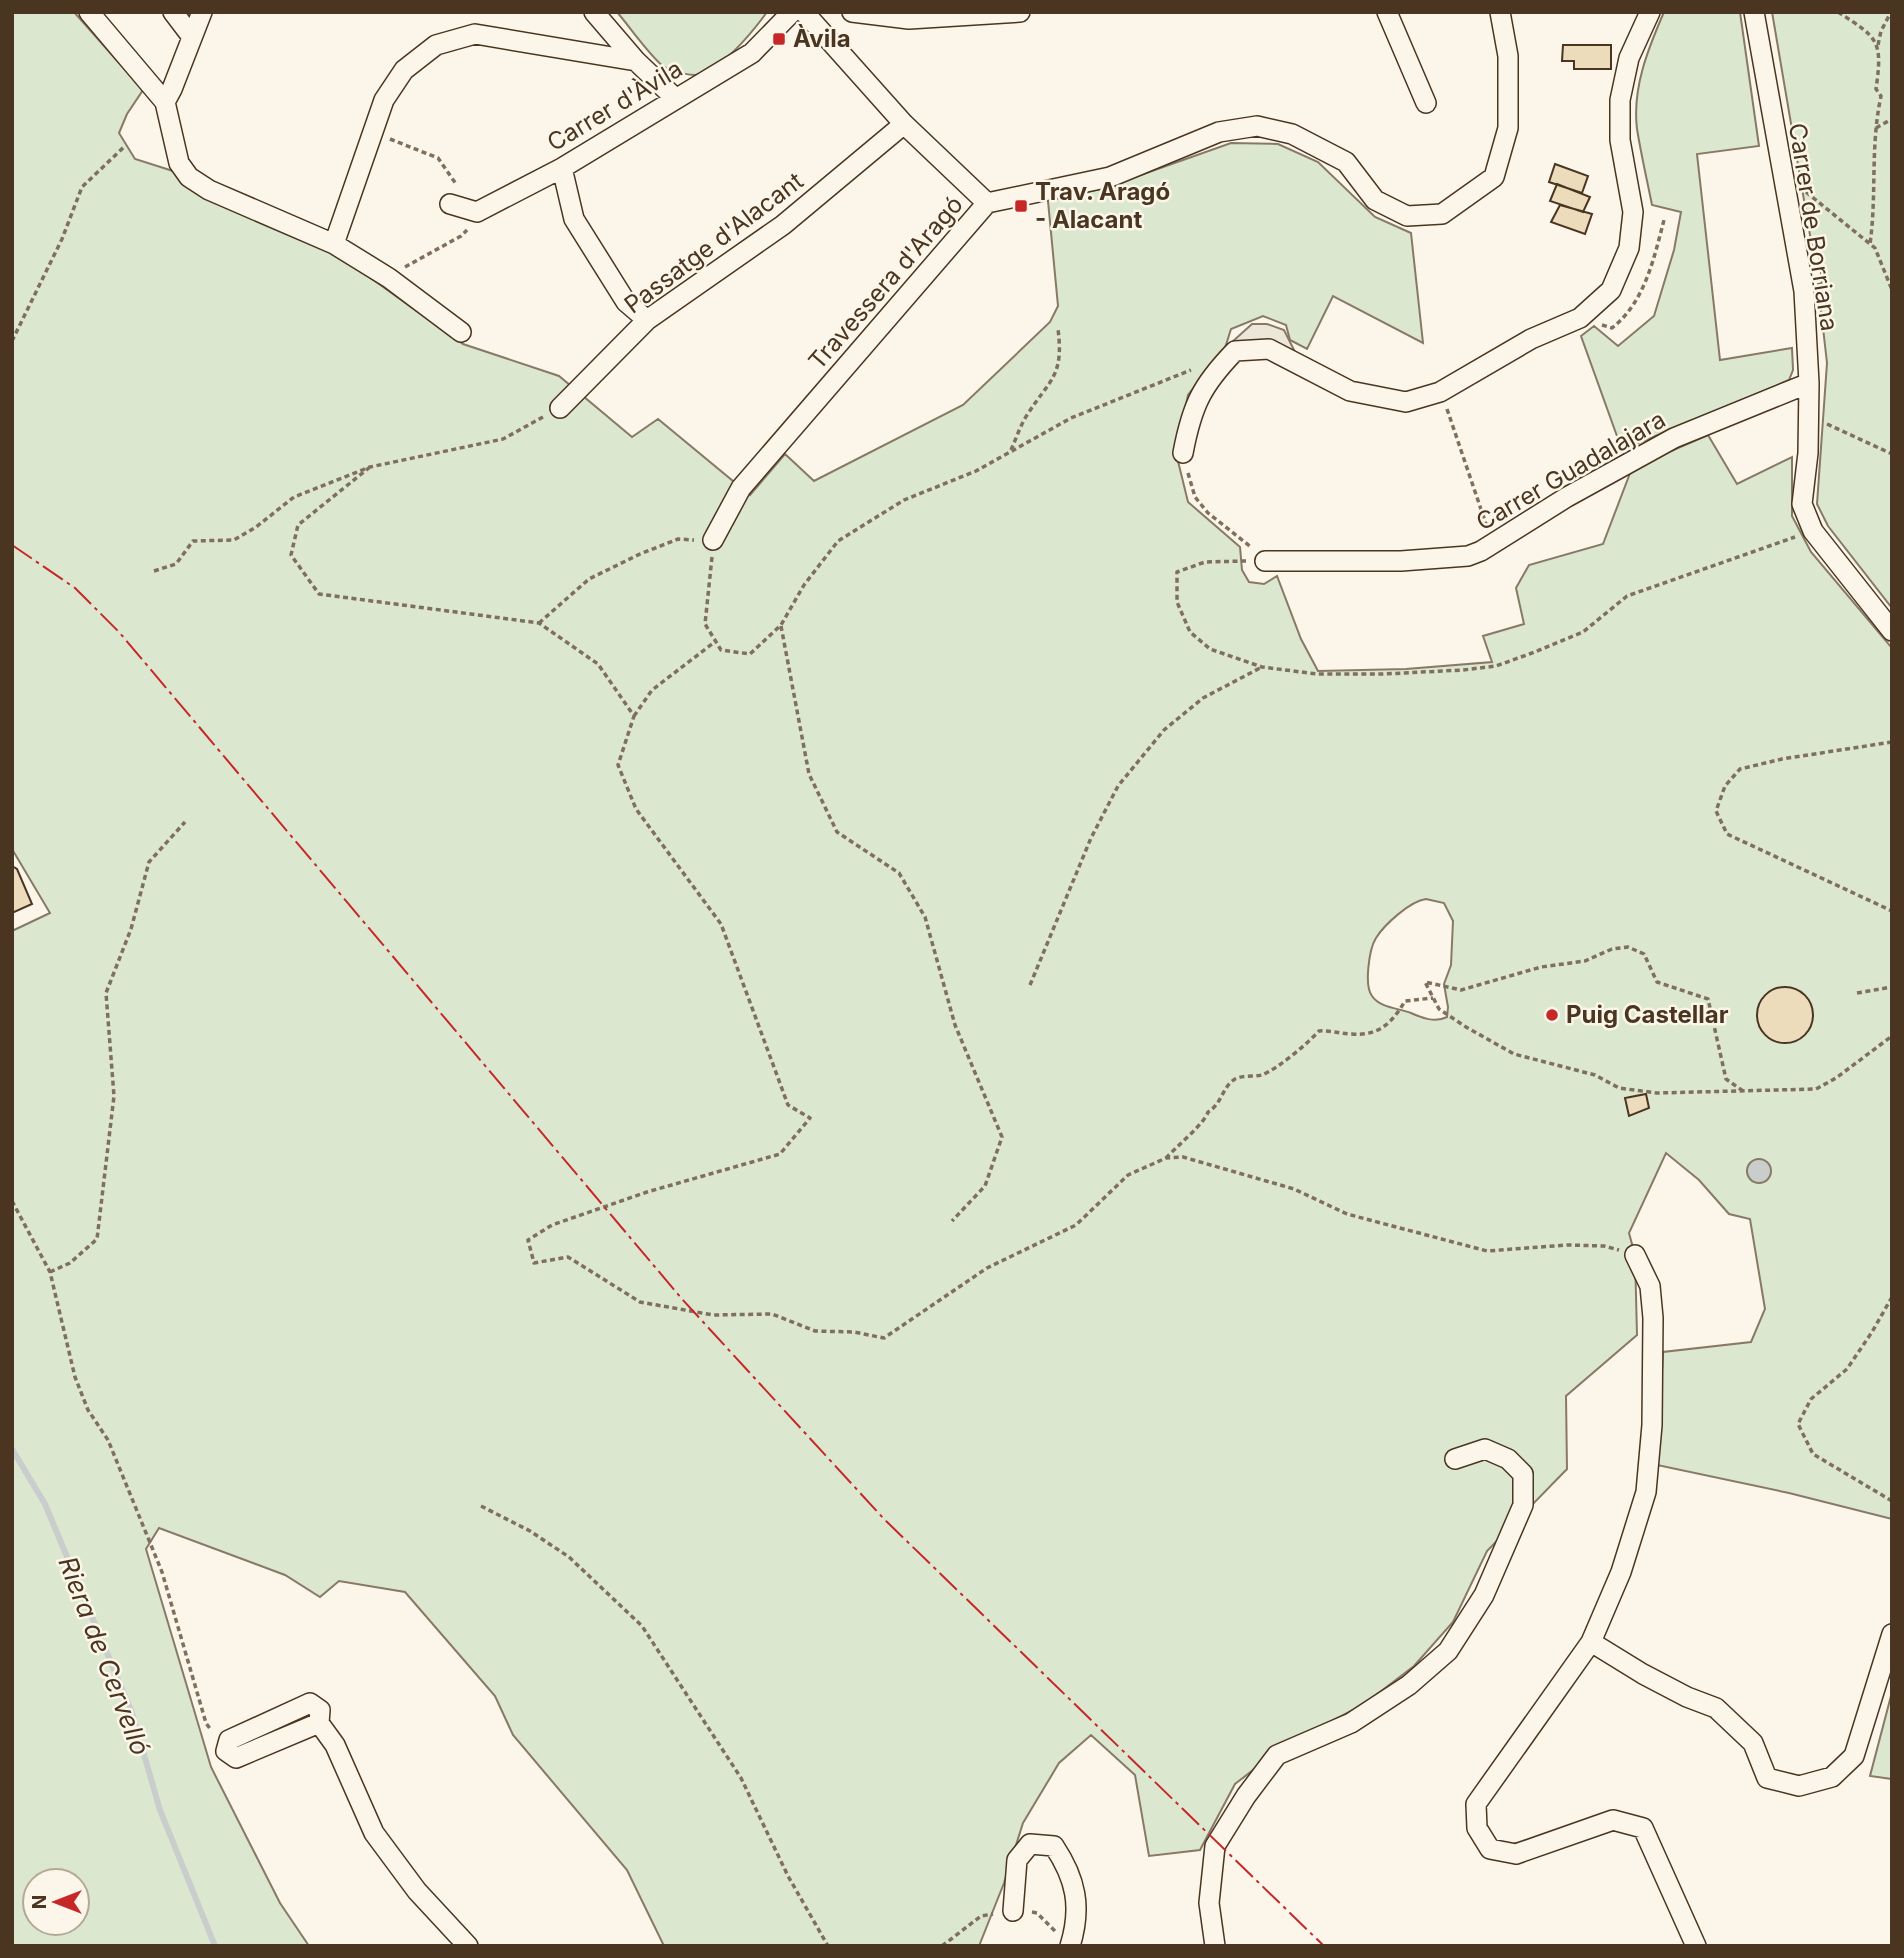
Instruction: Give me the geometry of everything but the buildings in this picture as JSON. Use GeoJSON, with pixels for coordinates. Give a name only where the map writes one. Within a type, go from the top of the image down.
{"type":"FeatureCollection","features":[{"type":"Feature","properties":{"kind":"street"},"geometry":{"type":"LineString","coordinates":[[89,12],[165,102],[179,163],[189,177],[209,190],[334,244],[389,278],[461,332]]}},
{"type":"Feature","properties":{"kind":"street"},"geometry":{"type":"LineString","coordinates":[[173,12],[192,37]]}},
{"type":"Feature","properties":{"kind":"street"},"geometry":{"type":"LineString","coordinates":[[165,102],[202,12]]}},
{"type":"Feature","properties":{"kind":"street"},"geometry":{"type":"LineString","coordinates":[[594,12],[636,61],[676,99]]}},
{"type":"Feature","properties":{"kind":"street","name":"Carrer d'Àvila"},"geometry":{"type":"LineString","coordinates":[[450,204],[477,212],[562,167],[752,53],[792,12]]}},
{"type":"Feature","properties":{"kind":"street"},"geometry":{"type":"LineString","coordinates":[[804,12],[904,124],[986,203]]}},
{"type":"Feature","properties":{"kind":"street"},"geometry":{"type":"LineString","coordinates":[[852,12],[909,19],[1020,12]]}},
{"type":"Feature","properties":{"kind":"street"},"geometry":{"type":"LineString","coordinates":[[1387,12],[1426,103]]}},
{"type":"Feature","properties":{"kind":"street","name":"Travessera d'Aragó"},"geometry":{"type":"LineString","coordinates":[[713,540],[741,488],[986,203],[1110,177],[1219,132],[1257,126],[1292,134],[1346,162],[1375,200],[1407,216],[1442,214],[1494,177],[1508,128],[1508,56],[1500,12]]}},
{"type":"Feature","properties":{"kind":"street"},"geometry":{"type":"LineString","coordinates":[[1183,453],[1191,416],[1201,391],[1235,351],[1269,349],[1350,391],[1406,402],[1440,392],[1531,339],[1580,318],[1611,290],[1629,248],[1633,212],[1620,140],[1620,100],[1629,58],[1650,12]]}},
{"type":"Feature","properties":{"kind":"street","name":"Carrer de Borriana"},"geometry":{"type":"LineString","coordinates":[[1754,12],[1804,291],[1809,417],[1802,504],[1813,531],[1892,631]]}},
{"type":"Feature","properties":{"kind":"street"},"geometry":{"type":"LineString","coordinates":[[334,244],[384,100],[404,70],[436,45],[475,34],[636,61]]}},
{"type":"Feature","properties":{"kind":"street","name":"Passatge d'Alacant"},"geometry":{"type":"LineString","coordinates":[[560,408],[647,320],[783,225],[904,124]]}},
{"type":"Feature","properties":{"kind":"street"},"geometry":{"type":"LineString","coordinates":[[562,167],[574,219],[626,302],[647,320]]}},
{"type":"Feature","properties":{"kind":"street","name":"Carrer Guadalajara"},"geometry":{"type":"LineString","coordinates":[[1265,561],[1401,561],[1468,556],[1481,551],[1567,497],[1674,438],[1809,383]]}},
{"type":"Feature","properties":{"kind":"street"},"geometry":{"type":"LineString","coordinates":[[1635,1255],[1650,1286],[1653,1318],[1651,1425],[1646,1492],[1621,1572],[1591,1642],[1476,1804],[1477,1828],[1490,1849],[1516,1853],[1614,1819],[1643,1828],[1696,1946]]}},
{"type":"Feature","properties":{"kind":"street"},"geometry":{"type":"LineString","coordinates":[[1215,1946],[1209,1903],[1215,1846],[1269,1765],[1277,1755],[1351,1723],[1409,1685],[1448,1651],[1484,1595],[1523,1505],[1523,1474],[1508,1459],[1485,1449],[1455,1459]]}},
{"type":"Feature","properties":{"kind":"street"},"geometry":{"type":"LineString","coordinates":[[1591,1642],[1643,1674],[1687,1697],[1716,1708],[1753,1743],[1767,1779],[1799,1786],[1832,1777],[1854,1756],[1892,1634]]}},
{"type":"Feature","properties":{"kind":"street"},"geometry":{"type":"LineString","coordinates":[[226,1751],[236,1758],[319,1723],[335,1745],[374,1833],[417,1891],[468,1946]]}},
{"type":"Feature","properties":{"kind":"street"},"geometry":{"type":"LineString","coordinates":[[1013,1911],[1017,1860],[1030,1843],[1054,1846],[1068,1867],[1076,1896],[1075,1928],[1070,1946]]}},
{"type":"Feature","properties":{"kind":"path"},"geometry":{"type":"LineString","coordinates":[[1838,12],[1864,29],[1878,45]]}},
{"type":"Feature","properties":{"kind":"path"},"geometry":{"type":"LineString","coordinates":[[1870,244],[1873,223],[1872,164],[1881,96],[1876,89],[1878,45],[1881,31],[1891,12]]}},
{"type":"Feature","properties":{"kind":"path"},"geometry":{"type":"LineString","coordinates":[[1876,128],[1892,119]]}},
{"type":"Feature","properties":{"kind":"path"},"geometry":{"type":"LineString","coordinates":[[384,136],[438,158]]}},
{"type":"Feature","properties":{"kind":"path"},"geometry":{"type":"LineString","coordinates":[[12,341],[62,239],[82,187],[125,146]]}},
{"type":"Feature","properties":{"kind":"path"},"geometry":{"type":"LineString","coordinates":[[1783,178],[1805,190],[1875,248],[1892,290]]}},
{"type":"Feature","properties":{"kind":"path"},"geometry":{"type":"LineString","coordinates":[[407,266],[461,236]]}},
{"type":"Feature","properties":{"kind":"path"},"geometry":{"type":"LineString","coordinates":[[1010,451],[1027,416],[1051,384],[1061,355],[1058,330]]}},
{"type":"Feature","properties":{"kind":"path"},"geometry":{"type":"LineString","coordinates":[[539,623],[589,579],[640,554],[678,539],[713,540],[705,624],[721,650],[750,654],[781,625],[804,584],[838,541],[904,500],[976,471],[1071,418],[1201,366]]}},
{"type":"Feature","properties":{"kind":"path"},"geometry":{"type":"LineString","coordinates":[[154,571],[176,564],[193,541],[234,540],[257,527],[294,497],[370,467],[503,439],[560,408]]}},
{"type":"Feature","properties":{"kind":"path"},"geometry":{"type":"LineString","coordinates":[[1448,410],[1488,530]]}},
{"type":"Feature","properties":{"kind":"path"},"geometry":{"type":"LineString","coordinates":[[1809,417],[1892,453]]}},
{"type":"Feature","properties":{"kind":"path"},"geometry":{"type":"LineString","coordinates":[[1183,453],[1195,497],[1208,513],[1265,561]]}},
{"type":"Feature","properties":{"kind":"path"},"geometry":{"type":"LineString","coordinates":[[370,467],[298,524],[291,555],[319,594],[539,623],[598,664],[634,716]]}},
{"type":"Feature","properties":{"kind":"path"},"geometry":{"type":"LineString","coordinates":[[1265,561],[1205,562],[1177,572],[1177,602],[1190,632],[1210,649],[1262,667],[1317,674],[1383,674],[1496,666],[1583,632],[1627,596],[1813,531]]}},
{"type":"Feature","properties":{"kind":"path"},"geometry":{"type":"LineString","coordinates":[[781,625],[809,774],[837,832],[899,873],[925,917],[955,1025],[1002,1137],[985,1186],[952,1221]]}},
{"type":"Feature","properties":{"kind":"path"},"geometry":{"type":"LineString","coordinates":[[716,641],[652,690],[634,716],[618,765],[636,809],[722,924],[788,1105],[810,1118],[779,1154],[647,1192],[552,1225],[528,1240],[534,1263],[568,1258],[640,1303],[713,1315],[772,1314],[815,1331],[854,1332],[884,1338],[987,1268],[1076,1225],[1128,1175],[1166,1158],[1183,1157],[1294,1189],[1347,1214],[1487,1251],[1591,1245],[1635,1255]]}},
{"type":"Feature","properties":{"kind":"path"},"geometry":{"type":"LineString","coordinates":[[1030,985],[1091,838],[1118,786],[1164,730],[1203,698],[1262,667]]}},
{"type":"Feature","properties":{"kind":"path"},"geometry":{"type":"LineString","coordinates":[[1892,742],[1782,759],[1740,769],[1725,786],[1716,811],[1727,834],[1892,911]]}},
{"type":"Feature","properties":{"kind":"path"},"geometry":{"type":"LineString","coordinates":[[50,1272],[70,1263],[97,1238],[114,1096],[106,993],[131,929],[149,862],[186,822]]}},
{"type":"Feature","properties":{"kind":"path"},"geometry":{"type":"LineString","coordinates":[[1743,1091],[1726,1079],[1708,999],[1657,982],[1644,954],[1628,947],[1612,949],[1585,961],[1541,967],[1461,990],[1425,982],[1439,1009],[1514,1054],[1595,1075],[1619,1088],[1657,1093],[1743,1091],[1816,1089],[1836,1078],[1892,1036]]}},
{"type":"Feature","properties":{"kind":"path"},"geometry":{"type":"LineString","coordinates":[[1857,993],[1892,987]]}},
{"type":"Feature","properties":{"kind":"path"},"geometry":{"type":"LineString","coordinates":[[1166,1158],[1206,1120],[1208,1112],[1215,1108],[1224,1091],[1236,1079],[1262,1074],[1319,1031],[1332,1030],[1353,1035],[1384,1028],[1395,1018],[1405,1001],[1433,998]]}},
{"type":"Feature","properties":{"kind":"path"},"geometry":{"type":"LineString","coordinates":[[12,1201],[50,1272],[75,1377],[88,1410],[108,1440],[162,1572],[206,1723],[226,1751]]}},
{"type":"Feature","properties":{"kind":"path"},"geometry":{"type":"LineString","coordinates":[[1892,1297],[1847,1369],[1811,1399],[1798,1424],[1813,1454],[1892,1501]]}},
{"type":"Feature","properties":{"kind":"path"},"geometry":{"type":"LineString","coordinates":[[481,1506],[530,1531],[569,1557],[642,1626],[741,1778],[788,1876],[828,1946]]}},
{"type":"Feature","properties":{"kind":"green space"},"geometry":{"type":"Polygon","coordinates":[[[12,12],[74,12],[143,90],[127,114],[119,133],[135,159],[173,171],[326,246],[463,344],[559,376],[632,437],[658,419],[750,495],[785,454],[814,481],[963,405],[1050,322],[1058,306],[1048,201],[1104,188],[1231,143],[1278,144],[1318,162],[1375,217],[1411,233],[1423,343],[1333,296],[1307,349],[1290,340],[1286,325],[1263,316],[1231,329],[1225,348],[1188,395],[1176,453],[1188,502],[1240,547],[1242,570],[1249,582],[1264,584],[1277,576],[1301,639],[1318,671],[1406,669],[1492,662],[1483,636],[1524,624],[1516,588],[1529,565],[1603,544],[1632,468],[1708,435],[1737,484],[1792,457],[1792,516],[1811,552],[1892,648],[1892,1519],[1789,1493],[1657,1465],[1663,1352],[1751,1342],[1765,1309],[1750,1219],[1729,1214],[1699,1180],[1666,1153],[1629,1233],[1635,1255],[1637,1335],[1566,1396],[1567,1469],[1487,1551],[1453,1622],[1414,1666],[1363,1705],[1288,1743],[1235,1784],[1200,1850],[1149,1856],[1135,1775],[1091,1735],[1059,1763],[1023,1823],[1004,1883],[979,1946],[664,1946],[627,1870],[513,1735],[495,1696],[405,1592],[339,1581],[320,1597],[285,1575],[159,1528],[146,1549],[211,1767],[280,1903],[309,1946],[12,1946],[12,931],[50,913],[12,849],[12,12]],[[1426,899],[1413,904],[1398,914],[1376,938],[1368,976],[1370,991],[1375,1000],[1424,1018],[1438,1020],[1447,1017],[1444,984],[1451,965],[1453,921],[1444,903],[1426,899]]]}},
{"type":"Feature","properties":{"kind":"green space"},"geometry":{"type":"Polygon","coordinates":[[[617,12],[767,12],[747,38],[714,68],[705,73],[690,75],[663,66],[617,12]]]}},
{"type":"Feature","properties":{"kind":"green space"},"geometry":{"type":"Polygon","coordinates":[[[1664,12],[1740,12],[1759,146],[1697,154],[1720,360],[1792,348],[1793,370],[1789,380],[1622,450],[1581,336],[1594,326],[1618,346],[1654,316],[1674,250],[1681,212],[1652,205],[1636,114],[1643,69],[1664,12]]]}},
{"type":"Feature","properties":{"kind":"green space"},"geometry":{"type":"Polygon","coordinates":[[[1772,12],[1892,12],[1892,608],[1828,526],[1817,504],[1827,363],[1818,284],[1822,283],[1819,254],[1813,253],[1772,12]]]}},
{"type":"Feature","properties":{"kind":"green space"},"geometry":{"type":"Polygon","coordinates":[[[1892,1692],[1892,1779],[1870,1776],[1892,1692]]]}},
{"type":"Feature","properties":{"kind":"shaded area"},"geometry":{"type":"Polygon","coordinates":[[[1252,324],[1267,324],[1284,330],[1296,354],[1235,351],[1232,342],[1252,324]]]}},
{"type":"Feature","properties":{"kind":"shaded area"},"geometry":{"type":"Polygon","coordinates":[[[1759,1159],[1768,1162],[1771,1171],[1768,1180],[1759,1183],[1750,1180],[1747,1171],[1750,1162],[1759,1159]]]}},
{"type":"Feature","properties":{"kind":"waterway","name":"Riera de Cervelló"},"geometry":{"type":"LineString","coordinates":[[12,1449],[45,1504],[132,1713],[160,1810],[215,1946]]}},
{"type":"Feature","properties":{"kind":"power"},"geometry":{"type":"LineString","coordinates":[[12,545],[75,588],[119,632],[682,1299],[884,1519],[1324,1946]]}},
{"type":"Feature","properties":{"kind":"place","name":"Àvila"},"geometry":{"type":"Point","coordinates":[779,39]}},
{"type":"Feature","properties":{"kind":"place","name":"Trav. Aragó - Alacant"},"geometry":{"type":"Point","coordinates":[1021,206]}},
{"type":"Feature","properties":{"kind":"place","name":"Puig Castellar"},"geometry":{"type":"Point","coordinates":[1552,1015]}}]}
